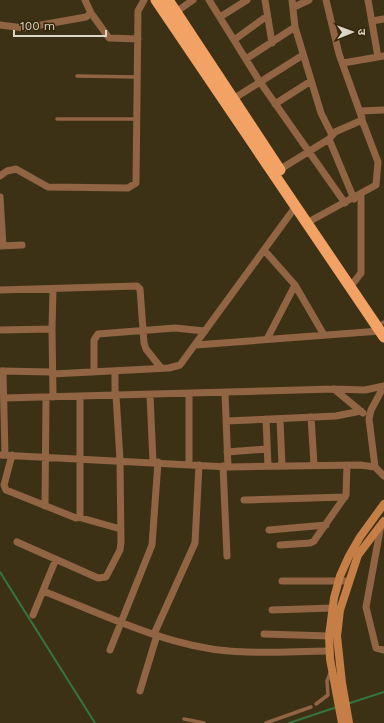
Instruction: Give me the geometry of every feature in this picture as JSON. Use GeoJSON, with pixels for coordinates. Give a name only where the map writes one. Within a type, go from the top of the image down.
{"type":"FeatureCollection","features":[{"type":"Feature","properties":{"kind":"highway"},"geometry":{"type":"LineString","coordinates":[[156,0],[233,99],[383,328]]}},
{"type":"Feature","properties":{"kind":"highway"},"geometry":{"type":"LineString","coordinates":[[168,0],[176,12],[192,46],[296,206],[383,328]]}},
{"type":"Feature","properties":{"kind":"main road"},"geometry":{"type":"LineString","coordinates":[[349,723],[339,682],[332,668],[329,636],[333,608],[339,580],[349,556],[360,537],[384,504]]}},
{"type":"Feature","properties":{"kind":"main road"},"geometry":{"type":"LineString","coordinates":[[342,723],[339,682],[338,627],[340,610],[358,555],[383,523]]}},
{"type":"Feature","properties":{"kind":"street"},"geometry":{"type":"LineString","coordinates":[[85,0],[91,13],[109,38],[138,39]]}},
{"type":"Feature","properties":{"kind":"street"},"geometry":{"type":"LineString","coordinates":[[0,176],[7,171],[16,169],[48,186],[131,187],[136,183],[138,179],[138,11],[144,0]]}},
{"type":"Feature","properties":{"kind":"street"},"geometry":{"type":"LineString","coordinates":[[176,12],[193,0]]}},
{"type":"Feature","properties":{"kind":"street"},"geometry":{"type":"LineString","coordinates":[[209,0],[260,82],[345,203]]}},
{"type":"Feature","properties":{"kind":"street"},"geometry":{"type":"LineString","coordinates":[[220,17],[247,0]]}},
{"type":"Feature","properties":{"kind":"street"},"geometry":{"type":"LineString","coordinates":[[264,0],[272,43]]}},
{"type":"Feature","properties":{"kind":"street"},"geometry":{"type":"LineString","coordinates":[[309,0],[293,4],[295,27],[323,116],[354,198]]}},
{"type":"Feature","properties":{"kind":"street"},"geometry":{"type":"LineString","coordinates":[[312,220],[361,195],[376,185],[381,160],[362,120],[342,63],[326,0]]}},
{"type":"Feature","properties":{"kind":"street"},"geometry":{"type":"LineString","coordinates":[[342,63],[381,57],[368,0]]}},
{"type":"Feature","properties":{"kind":"street"},"geometry":{"type":"LineString","coordinates":[[0,25],[24,28],[86,17],[91,13]]}},
{"type":"Feature","properties":{"kind":"street"},"geometry":{"type":"LineString","coordinates":[[234,40],[267,16]]}},
{"type":"Feature","properties":{"kind":"street"},"geometry":{"type":"LineString","coordinates":[[372,21],[384,19]]}},
{"type":"Feature","properties":{"kind":"street"},"geometry":{"type":"LineString","coordinates":[[246,59],[295,27]]}},
{"type":"Feature","properties":{"kind":"street"},"geometry":{"type":"LineString","coordinates":[[233,99],[303,54]]}},
{"type":"Feature","properties":{"kind":"street"},"geometry":{"type":"LineString","coordinates":[[275,104],[311,80]]}},
{"type":"Feature","properties":{"kind":"street"},"geometry":{"type":"LineString","coordinates":[[360,111],[384,110]]}},
{"type":"Feature","properties":{"kind":"street"},"geometry":{"type":"LineString","coordinates":[[279,170],[331,137],[362,120]]}},
{"type":"Feature","properties":{"kind":"street"},"geometry":{"type":"LineString","coordinates":[[354,282],[361,273],[361,195]]}},
{"type":"Feature","properties":{"kind":"street"},"geometry":{"type":"LineString","coordinates":[[0,197],[2,246],[22,245]]}},
{"type":"Feature","properties":{"kind":"street"},"geometry":{"type":"LineString","coordinates":[[117,528],[45,506],[6,490],[4,485],[6,455],[2,371],[52,373],[94,372],[161,368],[180,365],[296,206]]}},
{"type":"Feature","properties":{"kind":"street"},"geometry":{"type":"LineString","coordinates":[[264,250],[295,285],[324,335]]}},
{"type":"Feature","properties":{"kind":"street"},"geometry":{"type":"LineString","coordinates":[[267,339],[295,285]]}},
{"type":"Feature","properties":{"kind":"street"},"geometry":{"type":"LineString","coordinates":[[0,290],[137,286],[140,289],[142,330],[146,349],[161,368]]}},
{"type":"Feature","properties":{"kind":"street"},"geometry":{"type":"LineString","coordinates":[[45,506],[45,456],[52,373],[53,289]]}},
{"type":"Feature","properties":{"kind":"street"},"geometry":{"type":"LineString","coordinates":[[94,372],[94,340],[98,334],[179,328],[205,331]]}},
{"type":"Feature","properties":{"kind":"street"},"geometry":{"type":"LineString","coordinates":[[196,345],[324,335],[383,328]]}},
{"type":"Feature","properties":{"kind":"street"},"geometry":{"type":"LineString","coordinates":[[0,330],[52,329]]}},
{"type":"Feature","properties":{"kind":"street"},"geometry":{"type":"LineString","coordinates":[[17,542],[101,579],[106,577],[120,550],[121,542],[120,460],[115,371]]}},
{"type":"Feature","properties":{"kind":"street"},"geometry":{"type":"LineString","coordinates":[[4,398],[334,389],[365,390],[384,386]]}},
{"type":"Feature","properties":{"kind":"street"},"geometry":{"type":"LineString","coordinates":[[384,386],[371,410],[369,419],[375,467],[384,476]]}},
{"type":"Feature","properties":{"kind":"street"},"geometry":{"type":"LineString","coordinates":[[334,389],[369,419]]}},
{"type":"Feature","properties":{"kind":"street"},"geometry":{"type":"LineString","coordinates":[[225,393],[227,452],[225,466],[226,556]]}},
{"type":"Feature","properties":{"kind":"street"},"geometry":{"type":"LineString","coordinates":[[189,394],[189,464]]}},
{"type":"Feature","properties":{"kind":"street"},"geometry":{"type":"LineString","coordinates":[[110,650],[154,539],[156,462],[150,395]]}},
{"type":"Feature","properties":{"kind":"street"},"geometry":{"type":"LineString","coordinates":[[78,517],[81,514],[82,458],[80,396]]}},
{"type":"Feature","properties":{"kind":"street"},"geometry":{"type":"LineString","coordinates":[[226,421],[336,416],[361,411]]}},
{"type":"Feature","properties":{"kind":"street"},"geometry":{"type":"LineString","coordinates":[[311,417],[314,465]]}},
{"type":"Feature","properties":{"kind":"street"},"geometry":{"type":"LineString","coordinates":[[266,419],[268,466]]}},
{"type":"Feature","properties":{"kind":"street"},"geometry":{"type":"LineString","coordinates":[[280,419],[282,466]]}},
{"type":"Feature","properties":{"kind":"street"},"geometry":{"type":"LineString","coordinates":[[227,452],[267,449]]}},
{"type":"Feature","properties":{"kind":"street"},"geometry":{"type":"LineString","coordinates":[[6,455],[225,466],[347,465],[375,467]]}},
{"type":"Feature","properties":{"kind":"street"},"geometry":{"type":"LineString","coordinates":[[140,690],[156,634],[195,543],[200,465]]}},
{"type":"Feature","properties":{"kind":"street"},"geometry":{"type":"LineString","coordinates":[[280,545],[312,543],[345,497],[347,489],[347,465]]}},
{"type":"Feature","properties":{"kind":"street"},"geometry":{"type":"LineString","coordinates":[[244,500],[345,497]]}},
{"type":"Feature","properties":{"kind":"street"},"geometry":{"type":"LineString","coordinates":[[383,523],[366,611],[376,648],[384,650]]}},
{"type":"Feature","properties":{"kind":"street"},"geometry":{"type":"LineString","coordinates":[[269,530],[326,525]]}},
{"type":"Feature","properties":{"kind":"street"},"geometry":{"type":"LineString","coordinates":[[33,616],[56,559]]}},
{"type":"Feature","properties":{"kind":"street"},"geometry":{"type":"LineString","coordinates":[[282,582],[349,581]]}},
{"type":"Feature","properties":{"kind":"street"},"geometry":{"type":"LineString","coordinates":[[43,591],[121,622],[184,644],[228,651],[330,651]]}},
{"type":"Feature","properties":{"kind":"street"},"geometry":{"type":"LineString","coordinates":[[272,610],[333,608]]}},
{"type":"Feature","properties":{"kind":"street"},"geometry":{"type":"LineString","coordinates":[[264,634],[329,636]]}},
{"type":"Feature","properties":{"kind":"lane"},"geometry":{"type":"LineString","coordinates":[[77,76],[138,77]]}},
{"type":"Feature","properties":{"kind":"lane"},"geometry":{"type":"LineString","coordinates":[[57,118],[138,119]]}},
{"type":"Feature","properties":{"kind":"lane"},"geometry":{"type":"LineString","coordinates":[[316,704],[328,695],[328,676],[332,668]]}},
{"type":"Feature","properties":{"kind":"lane"},"geometry":{"type":"LineString","coordinates":[[266,723],[311,707]]}},
{"type":"Feature","properties":{"kind":"lane"},"geometry":{"type":"LineString","coordinates":[[184,718],[204,723]]}},
{"type":"Feature","properties":{"kind":"waterway"},"geometry":{"type":"LineString","coordinates":[[0,572],[95,723]]}},
{"type":"Feature","properties":{"kind":"waterway"},"geometry":{"type":"LineString","coordinates":[[347,704],[384,692]]}},
{"type":"Feature","properties":{"kind":"waterway"},"geometry":{"type":"LineString","coordinates":[[289,723],[337,707]]}}]}
